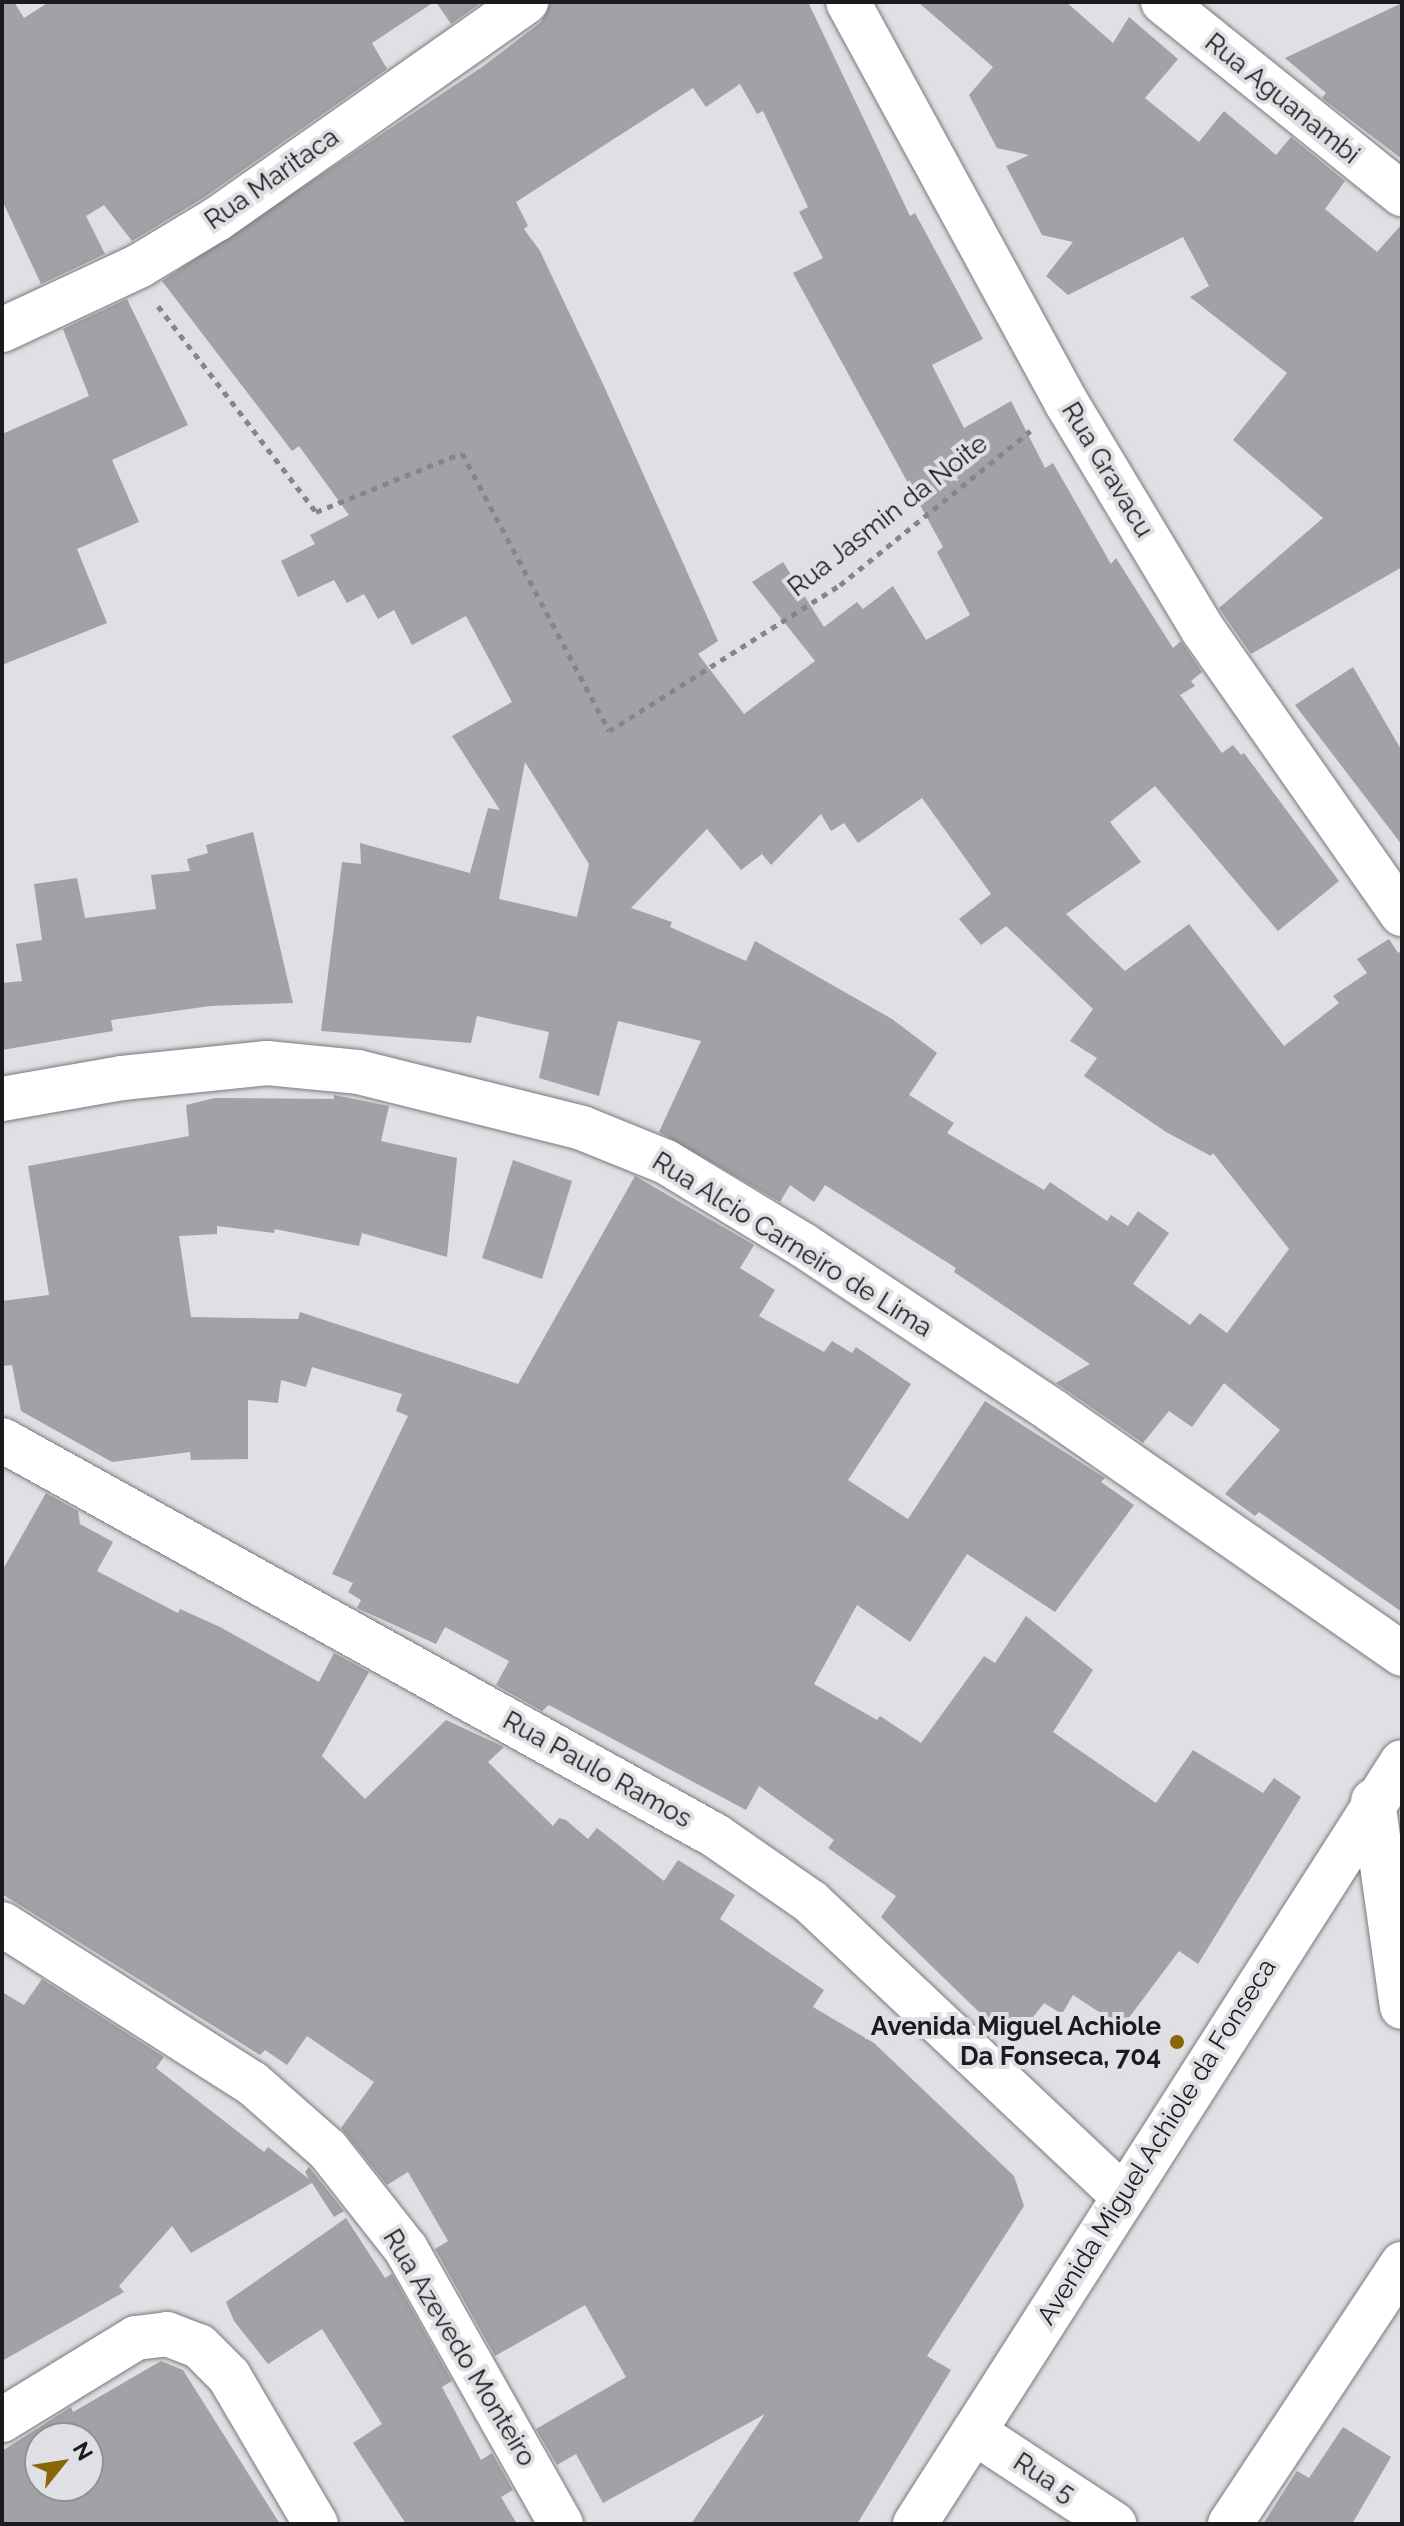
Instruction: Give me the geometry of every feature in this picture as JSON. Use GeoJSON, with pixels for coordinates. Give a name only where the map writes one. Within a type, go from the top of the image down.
{"type":"FeatureCollection","features":[{"type":"Feature","properties":{"kind":"street","name":"Rua Maritaca"},"geometry":{"type":"LineString","coordinates":[[2,330],[139,266],[217,219],[526,2]]}},
{"type":"Feature","properties":{"kind":"street","name":"Rua Gravacu"},"geometry":{"type":"LineString","coordinates":[[848,2],[1066,402],[1203,630],[1402,914]]}},
{"type":"Feature","properties":{"kind":"street","name":"Rua Aguanambi"},"geometry":{"type":"LineString","coordinates":[[1163,2],[1402,194]]}},
{"type":"Feature","properties":{"kind":"street","name":"Rua Alcio Carneiro de Lima"},"geometry":{"type":"LineString","coordinates":[[2,1099],[122,1078],[267,1063],[358,1072],[582,1128],[666,1162],[803,1245],[1054,1412],[1402,1654]]}},
{"type":"Feature","properties":{"kind":"street","name":"Rua Paulo Ramos"},"geometry":{"type":"LineString","coordinates":[[2,1440],[716,1836],[811,1902],[1123,2196]]}},
{"type":"Feature","properties":{"kind":"street","name":"Avenida Miguel Achiole da Fonseca"},"geometry":{"type":"LineString","coordinates":[[915,2524],[1373,1801],[1402,1762]]}},
{"type":"Feature","properties":{"kind":"street"},"geometry":{"type":"LineString","coordinates":[[1373,1801],[1402,2007]]}},
{"type":"Feature","properties":{"kind":"street","name":"Rua Azevedo Monteiro"},"geometry":{"type":"LineString","coordinates":[[2,1924],[252,2083],[328,2150],[406,2249],[561,2524]]}},
{"type":"Feature","properties":{"kind":"street"},"geometry":{"type":"LineString","coordinates":[[1230,2524],[1402,2264]]}},
{"type":"Feature","properties":{"kind":"street"},"geometry":{"type":"LineString","coordinates":[[2,2420],[136,2338],[167,2334],[199,2346],[229,2376],[316,2524]]}},
{"type":"Feature","properties":{"kind":"street","name":"Rua 5"},"geometry":{"type":"LineString","coordinates":[[974,2432],[1114,2524]]}},
{"type":"Feature","properties":{"kind":"path","name":"Rua Jasmin da Noite"},"geometry":{"type":"LineString","coordinates":[[139,266],[149,294],[316,512],[462,453],[609,731],[840,585],[1066,402]]}},
{"type":"Feature","properties":{"kind":"building"},"geometry":{"type":"Polygon","coordinates":[[[2,2],[14,2],[24,18],[49,2],[434,2],[372,43],[387,69],[203,198],[132,241],[104,205],[86,216],[105,254],[41,284],[2,200],[2,2]]]}},
{"type":"Feature","properties":{"kind":"building"},"geometry":{"type":"Polygon","coordinates":[[[436,2],[482,2],[451,24],[436,2]]]}},
{"type":"Feature","properties":{"kind":"building"},"geometry":{"type":"Polygon","coordinates":[[[551,2],[808,2],[910,216],[915,213],[983,339],[932,365],[964,428],[1011,401],[1045,468],[1053,463],[1111,564],[1116,558],[1173,648],[1181,641],[1202,672],[1191,681],[1195,686],[1180,695],[1222,753],[1233,745],[1241,755],[1244,753],[1339,881],[1278,931],[1155,786],[1110,822],[1141,862],[1066,914],[1125,971],[1189,924],[1284,1046],[1339,1003],[1333,996],[1367,973],[1357,959],[1389,939],[1398,953],[1402,950],[1402,1612],[1259,1512],[1255,1516],[1225,1494],[1280,1430],[1224,1383],[1192,1427],[1169,1411],[1143,1443],[1056,1383],[1090,1364],[954,1272],[956,1268],[825,1185],[814,1202],[790,1185],[780,1202],[659,1132],[701,1041],[618,1021],[599,1096],[539,1078],[549,1032],[477,1016],[471,1043],[321,1031],[342,862],[361,864],[360,843],[470,873],[488,808],[500,810],[452,736],[512,702],[466,616],[412,645],[394,610],[378,619],[364,594],[347,603],[334,580],[298,597],[281,561],[315,544],[310,535],[349,515],[299,446],[292,451],[162,281],[482,67],[541,22],[551,2]],[[740,84],[706,107],[693,88],[516,202],[528,226],[524,229],[540,251],[603,384],[718,641],[698,654],[744,714],[815,661],[752,582],[783,562],[824,627],[857,602],[863,609],[893,586],[926,640],[970,615],[937,552],[943,547],[793,273],[823,258],[799,212],[808,207],[763,111],[757,114],[740,84]],[[525,762],[499,899],[577,917],[589,864],[525,762]],[[922,798],[858,843],[844,823],[831,831],[821,814],[771,865],[762,854],[741,870],[707,829],[631,908],[672,922],[670,927],[746,961],[755,941],[892,1019],[937,1053],[909,1095],[954,1123],[947,1133],[1044,1190],[1050,1182],[1107,1221],[1111,1215],[1128,1226],[1138,1211],[1169,1233],[1133,1284],[1190,1325],[1200,1313],[1227,1333],[1289,1249],[1213,1153],[1211,1156],[1166,1132],[1084,1076],[1097,1058],[1070,1041],[1093,1009],[1006,926],[981,945],[959,919],[991,894],[922,798]]]}},
{"type":"Feature","properties":{"kind":"building"},"geometry":{"type":"Polygon","coordinates":[[[918,2],[1066,2],[1113,43],[1129,17],[1178,59],[1145,98],[1199,142],[1224,111],[1276,155],[1291,137],[1345,181],[1325,209],[1377,252],[1402,224],[1402,567],[1251,654],[1219,608],[1323,518],[1233,440],[1287,373],[1190,297],[1209,286],[1183,237],[1068,295],[1046,276],[1073,242],[1042,235],[1006,166],[1029,155],[997,148],[969,95],[993,67],[918,2]]]}},
{"type":"Feature","properties":{"kind":"building"},"geometry":{"type":"Polygon","coordinates":[[[1402,3],[1402,159],[1322,98],[1326,93],[1285,58],[1402,3]]]}},
{"type":"Feature","properties":{"kind":"building"},"geometry":{"type":"Polygon","coordinates":[[[127,299],[188,425],[112,460],[139,522],[77,549],[107,623],[2,665],[2,434],[89,396],[63,329],[127,299]]]}},
{"type":"Feature","properties":{"kind":"building"},"geometry":{"type":"Polygon","coordinates":[[[1353,667],[1402,751],[1402,845],[1295,705],[1353,667]]]}},
{"type":"Feature","properties":{"kind":"building"},"geometry":{"type":"Polygon","coordinates":[[[253,832],[293,1003],[210,1006],[111,1020],[113,1031],[2,1050],[2,983],[22,981],[16,944],[42,940],[34,884],[77,878],[85,918],[156,909],[151,875],[190,871],[187,859],[208,853],[206,845],[253,832]]]}},
{"type":"Feature","properties":{"kind":"building"},"geometry":{"type":"Polygon","coordinates":[[[334,1095],[389,1106],[381,1141],[457,1158],[447,1257],[362,1233],[359,1246],[275,1229],[274,1233],[217,1226],[217,1234],[179,1236],[191,1317],[298,1319],[300,1312],[518,1384],[635,1176],[754,1245],[740,1268],[775,1290],[759,1316],[824,1352],[832,1341],[852,1353],[856,1347],[911,1384],[848,1480],[908,1519],[985,1401],[1105,1478],[1101,1482],[1134,1505],[1055,1612],[967,1554],[910,1642],[857,1605],[814,1684],[877,1720],[880,1716],[921,1743],[984,1656],[995,1663],[1026,1616],[1093,1670],[1053,1732],[1156,1803],[1193,1750],[1263,1793],[1274,1778],[1301,1797],[1198,1964],[1179,1951],[1122,2027],[1073,1995],[1062,2014],[1044,2003],[1012,2044],[881,1917],[896,1896],[828,1848],[834,1840],[759,1786],[746,1810],[549,1705],[542,1711],[496,1685],[509,1661],[445,1627],[436,1644],[357,1608],[361,1600],[348,1592],[353,1583],[332,1574],[408,1416],[396,1411],[402,1394],[312,1367],[306,1387],[281,1380],[278,1403],[248,1400],[248,1459],[191,1460],[190,1452],[112,1462],[21,1411],[12,1365],[2,1366],[2,1301],[49,1295],[28,1166],[189,1136],[186,1105],[215,1098],[334,1099],[334,1095]]]}},
{"type":"Feature","properties":{"kind":"building"},"geometry":{"type":"Polygon","coordinates":[[[513,1160],[572,1181],[542,1279],[482,1258],[513,1160]]]}},
{"type":"Feature","properties":{"kind":"building"},"geometry":{"type":"Polygon","coordinates":[[[46,1493],[78,1511],[80,1524],[113,1542],[97,1571],[178,1613],[180,1609],[220,1627],[319,1682],[334,1653],[369,1672],[322,1756],[365,1799],[446,1720],[504,1747],[488,1762],[553,1826],[559,1818],[566,1820],[588,1839],[597,1828],[664,1881],[678,1860],[735,1895],[720,1919],[824,1990],[813,2007],[874,2043],[1014,2176],[1024,2206],[927,2356],[951,2370],[857,2524],[691,2524],[765,2414],[603,2503],[576,2454],[557,2465],[536,2429],[626,2377],[585,2305],[495,2356],[435,2249],[448,2241],[408,2172],[387,2185],[341,2128],[374,2082],[307,2036],[287,2065],[265,2050],[260,2055],[2,1894],[2,1571],[46,1493]]]}},
{"type":"Feature","properties":{"kind":"building"},"geometry":{"type":"Polygon","coordinates":[[[42,1979],[164,2057],[156,2068],[264,2152],[268,2147],[309,2179],[305,2172],[309,2167],[344,2211],[334,2217],[312,2183],[191,2253],[172,2226],[119,2286],[124,2292],[2,2361],[2,1992],[24,2005],[42,1979]]]}},
{"type":"Feature","properties":{"kind":"building"},"geometry":{"type":"Polygon","coordinates":[[[346,2218],[385,2278],[392,2274],[452,2381],[442,2387],[481,2460],[492,2453],[513,2490],[501,2497],[517,2524],[406,2524],[353,2443],[382,2424],[322,2329],[268,2364],[234,2321],[226,2302],[346,2218]]]}},
{"type":"Feature","properties":{"kind":"building"},"geometry":{"type":"Polygon","coordinates":[[[161,2361],[183,2370],[280,2524],[2,2524],[2,2451],[24,2437],[24,2502],[104,2502],[104,2422],[47,2422],[71,2407],[73,2412],[161,2361]]]}},
{"type":"Feature","properties":{"kind":"building"},"geometry":{"type":"Polygon","coordinates":[[[1343,2427],[1391,2457],[1352,2524],[1263,2524],[1297,2471],[1309,2478],[1343,2427]]]}},
{"type":"Feature","properties":{"kind":"place","name":"Avenida Miguel Achiole Da Fonseca, 704"},"geometry":{"type":"Point","coordinates":[1177,2042]}}]}
